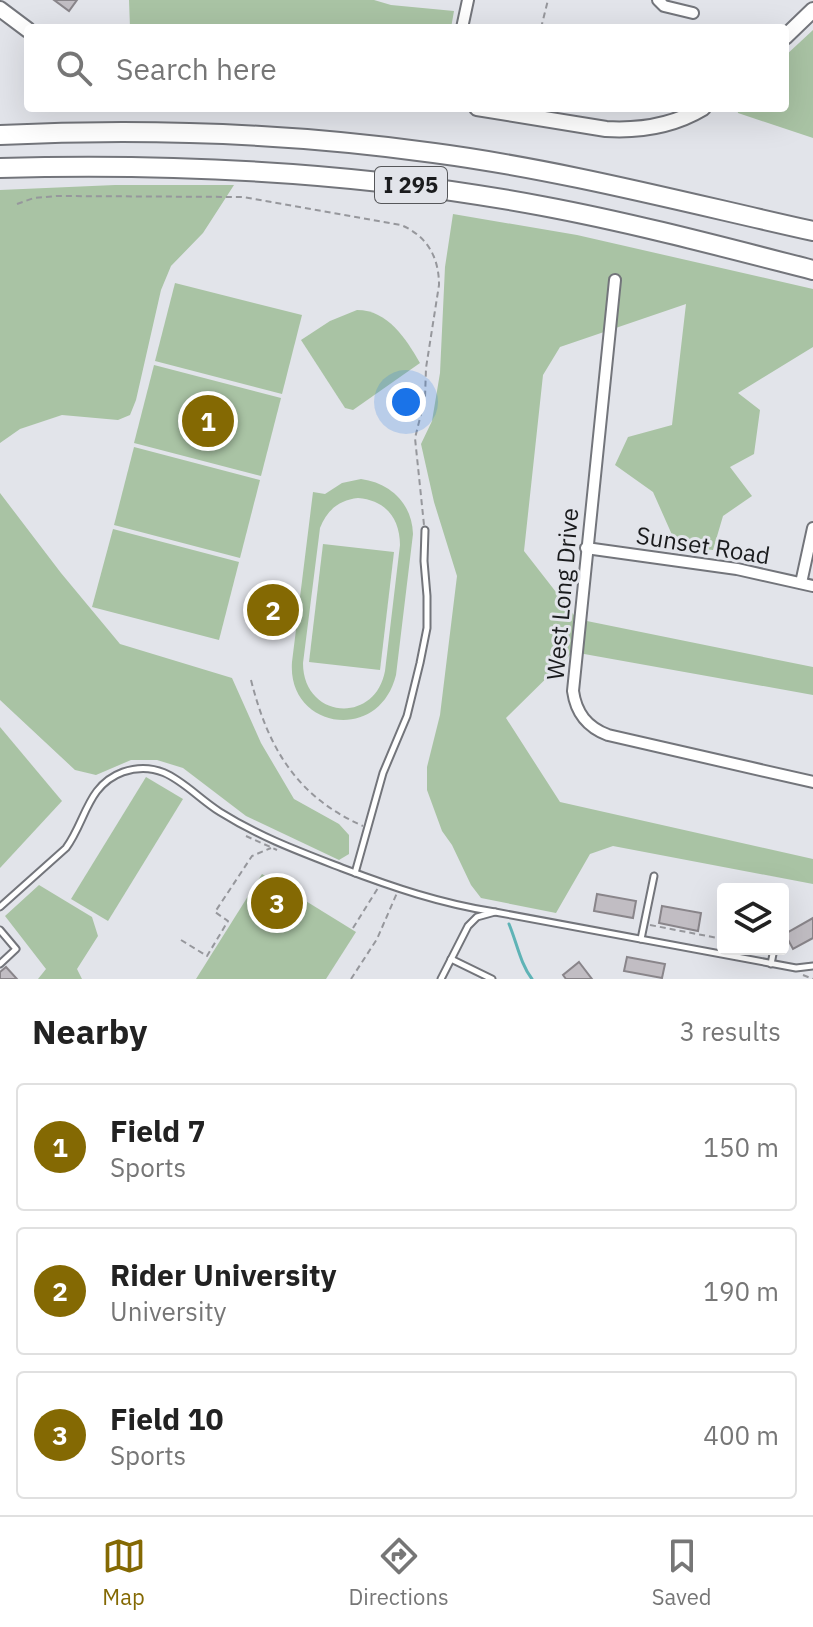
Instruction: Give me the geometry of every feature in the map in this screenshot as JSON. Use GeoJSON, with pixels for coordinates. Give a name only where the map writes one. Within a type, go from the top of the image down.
{"type":"FeatureCollection","features":[{"type":"Feature","properties":{"kind":"highway","name":"I 295"},"geometry":{"type":"LineString","coordinates":[[0,135],[135,131],[215,134],[434,153],[623,187],[813,231]]}},
{"type":"Feature","properties":{"kind":"highway","name":"I 295"},"geometry":{"type":"LineString","coordinates":[[0,168],[92,166],[220,169],[353,178],[429,187],[616,221],[813,270]]}},
{"type":"Feature","properties":{"kind":"street"},"geometry":{"type":"LineString","coordinates":[[463,24],[468,0]]}},
{"type":"Feature","properties":{"kind":"street"},"geometry":{"type":"LineString","coordinates":[[658,0],[664,6],[693,13]]}},
{"type":"Feature","properties":{"kind":"street"},"geometry":{"type":"LineString","coordinates":[[789,33],[813,10]]}},
{"type":"Feature","properties":{"kind":"street"},"geometry":{"type":"LineString","coordinates":[[2,14],[24,28]]}},
{"type":"Feature","properties":{"kind":"street"},"geometry":{"type":"LineString","coordinates":[[502,112],[625,130],[663,125],[695,112]]}},
{"type":"Feature","properties":{"kind":"street","name":"West Long Drive"},"geometry":{"type":"LineString","coordinates":[[615,280],[586,548],[573,691],[575,701],[584,719],[599,732],[813,782]]}},
{"type":"Feature","properties":{"kind":"street"},"geometry":{"type":"LineString","coordinates":[[801,583],[813,528]]}},
{"type":"Feature","properties":{"kind":"street","name":"Sunset Road"},"geometry":{"type":"LineString","coordinates":[[586,548],[692,561],[813,586]]}},
{"type":"Feature","properties":{"kind":"lane"},"geometry":{"type":"LineString","coordinates":[[355,873],[383,773],[407,716],[420,663],[427,628],[425,530]]}},
{"type":"Feature","properties":{"kind":"lane"},"geometry":{"type":"LineString","coordinates":[[0,907],[66,848],[74,838],[86,806],[107,780],[137,769],[152,769],[178,779],[208,804],[249,830],[399,888],[449,903],[495,912],[771,964],[812,967]]}},
{"type":"Feature","properties":{"kind":"lane"},"geometry":{"type":"LineString","coordinates":[[641,939],[654,876]]}},
{"type":"Feature","properties":{"kind":"lane"},"geometry":{"type":"LineString","coordinates":[[441,979],[468,926],[477,917],[495,912]]}},
{"type":"Feature","properties":{"kind":"lane"},"geometry":{"type":"LineString","coordinates":[[0,930],[16,949],[0,964]]}},
{"type":"Feature","properties":{"kind":"lane"},"geometry":{"type":"LineString","coordinates":[[771,964],[773,955]]}},
{"type":"Feature","properties":{"kind":"lane"},"geometry":{"type":"LineString","coordinates":[[451,959],[492,979]]}},
{"type":"Feature","properties":{"kind":"path"},"geometry":{"type":"LineString","coordinates":[[542,24],[548,0]]}},
{"type":"Feature","properties":{"kind":"path"},"geometry":{"type":"LineString","coordinates":[[17,204],[34,198],[57,196],[243,197],[401,225],[414,230],[426,241],[439,274],[425,398],[415,438],[425,530]]}},
{"type":"Feature","properties":{"kind":"path"},"geometry":{"type":"LineString","coordinates":[[251,680],[272,741],[291,772],[306,790],[339,816],[368,828]]}},
{"type":"Feature","properties":{"kind":"path"},"geometry":{"type":"LineString","coordinates":[[181,940],[207,956],[228,921],[215,912],[252,856],[271,848]]}},
{"type":"Feature","properties":{"kind":"path"},"geometry":{"type":"LineString","coordinates":[[353,928],[378,887]]}},
{"type":"Feature","properties":{"kind":"path"},"geometry":{"type":"LineString","coordinates":[[351,979],[377,939],[399,888]]}},
{"type":"Feature","properties":{"kind":"path"},"geometry":{"type":"LineString","coordinates":[[645,924],[717,938]]}},
{"type":"Feature","properties":{"kind":"path"},"geometry":{"type":"LineString","coordinates":[[798,973],[813,979]]}},
{"type":"Feature","properties":{"kind":"green space"},"geometry":{"type":"Polygon","coordinates":[[[129,0],[374,0],[391,5],[454,11],[452,24],[130,24],[129,0]]]}},
{"type":"Feature","properties":{"kind":"green space"},"geometry":{"type":"Polygon","coordinates":[[[813,30],[813,138],[738,113],[789,112],[789,52],[813,30]]]}},
{"type":"Feature","properties":{"kind":"green space"},"geometry":{"type":"Polygon","coordinates":[[[115,185],[234,185],[203,233],[171,266],[161,290],[130,415],[118,420],[62,415],[20,429],[0,443],[0,190],[115,185]]]}},
{"type":"Feature","properties":{"kind":"green space"},"geometry":{"type":"Polygon","coordinates":[[[453,214],[577,235],[813,289],[813,347],[738,393],[760,410],[754,454],[730,467],[752,496],[723,516],[713,550],[677,546],[653,492],[615,465],[628,437],[672,425],[686,304],[560,347],[543,375],[524,551],[577,619],[813,667],[813,695],[573,652],[506,718],[560,802],[813,859],[813,884],[613,846],[590,854],[556,913],[481,898],[471,885],[442,831],[427,790],[427,767],[440,715],[457,576],[434,502],[421,444],[432,421],[440,373],[445,267],[453,214]]]}},
{"type":"Feature","properties":{"kind":"green space"},"geometry":{"type":"Polygon","coordinates":[[[175,283],[302,315],[282,394],[155,361],[175,283]]]}},
{"type":"Feature","properties":{"kind":"green space"},"geometry":{"type":"Polygon","coordinates":[[[357,310],[368,311],[387,320],[420,363],[353,410],[345,408],[301,340],[330,321],[357,310]]]}},
{"type":"Feature","properties":{"kind":"green space"},"geometry":{"type":"Polygon","coordinates":[[[154,365],[281,398],[261,476],[134,443],[154,365]]]}},
{"type":"Feature","properties":{"kind":"green space"},"geometry":{"type":"Polygon","coordinates":[[[134,447],[260,480],[240,558],[114,525],[134,447]]]}},
{"type":"Feature","properties":{"kind":"green space"},"geometry":{"type":"Polygon","coordinates":[[[361,479],[390,490],[409,513],[413,534],[396,675],[386,697],[372,712],[354,719],[336,720],[318,714],[304,702],[294,685],[292,662],[313,492],[325,494],[342,483],[361,479]],[[351,499],[339,504],[326,516],[320,528],[303,663],[306,682],[314,695],[326,704],[340,708],[355,707],[368,700],[379,688],[385,671],[400,545],[394,519],[383,507],[368,499],[351,499]]]}},
{"type":"Feature","properties":{"kind":"green space"},"geometry":{"type":"Polygon","coordinates":[[[0,493],[120,644],[232,678],[261,743],[294,799],[339,824],[349,835],[349,854],[339,860],[246,816],[183,768],[157,760],[131,760],[96,775],[75,770],[0,700],[0,493]]]}},
{"type":"Feature","properties":{"kind":"green space"},"geometry":{"type":"Polygon","coordinates":[[[113,529],[239,562],[219,640],[92,607],[113,529]]]}},
{"type":"Feature","properties":{"kind":"green space"},"geometry":{"type":"Polygon","coordinates":[[[323,544],[394,552],[380,670],[309,662],[323,544]]]}},
{"type":"Feature","properties":{"kind":"green space"},"geometry":{"type":"Polygon","coordinates":[[[0,727],[62,801],[0,868],[0,727]]]}},
{"type":"Feature","properties":{"kind":"green space"},"geometry":{"type":"Polygon","coordinates":[[[146,777],[183,799],[108,921],[71,899],[146,777]]]}},
{"type":"Feature","properties":{"kind":"green space"},"geometry":{"type":"Polygon","coordinates":[[[262,874],[356,932],[326,979],[196,979],[262,874]]]}},
{"type":"Feature","properties":{"kind":"green space"},"geometry":{"type":"Polygon","coordinates":[[[39,885],[92,917],[98,936],[77,969],[82,979],[38,979],[46,969],[5,916],[39,885]]]}},
{"type":"Feature","properties":{"kind":"building"},"geometry":{"type":"Polygon","coordinates":[[[54,0],[77,0],[69,11],[54,0]]]}},
{"type":"Feature","properties":{"kind":"building"},"geometry":{"type":"Polygon","coordinates":[[[597,894],[636,901],[633,918],[594,911],[597,894]]]}},
{"type":"Feature","properties":{"kind":"building"},"geometry":{"type":"Polygon","coordinates":[[[662,906],[701,913],[698,931],[659,923],[662,906]]]}},
{"type":"Feature","properties":{"kind":"building"},"geometry":{"type":"Polygon","coordinates":[[[813,918],[813,938],[793,949],[789,932],[813,918]]]}},
{"type":"Feature","properties":{"kind":"building"},"geometry":{"type":"Polygon","coordinates":[[[627,957],[665,964],[662,978],[624,971],[627,957]]]}},
{"type":"Feature","properties":{"kind":"building"},"geometry":{"type":"Polygon","coordinates":[[[579,962],[592,979],[566,979],[563,975],[579,962]]]}},
{"type":"Feature","properties":{"kind":"building"},"geometry":{"type":"Polygon","coordinates":[[[6,967],[17,979],[0,979],[0,972],[6,967]]]}},
{"type":"Feature","properties":{"kind":"waterway"},"geometry":{"type":"LineString","coordinates":[[509,924],[532,979]]}},
{"type":"Feature","properties":{"kind":"place","name":"Field 7"},"geometry":{"type":"Point","coordinates":[208,421]}},
{"type":"Feature","properties":{"kind":"place","name":"Rider University"},"geometry":{"type":"Point","coordinates":[273,610]}},
{"type":"Feature","properties":{"kind":"place","name":"Field 10"},"geometry":{"type":"Point","coordinates":[277,903]}}]}
